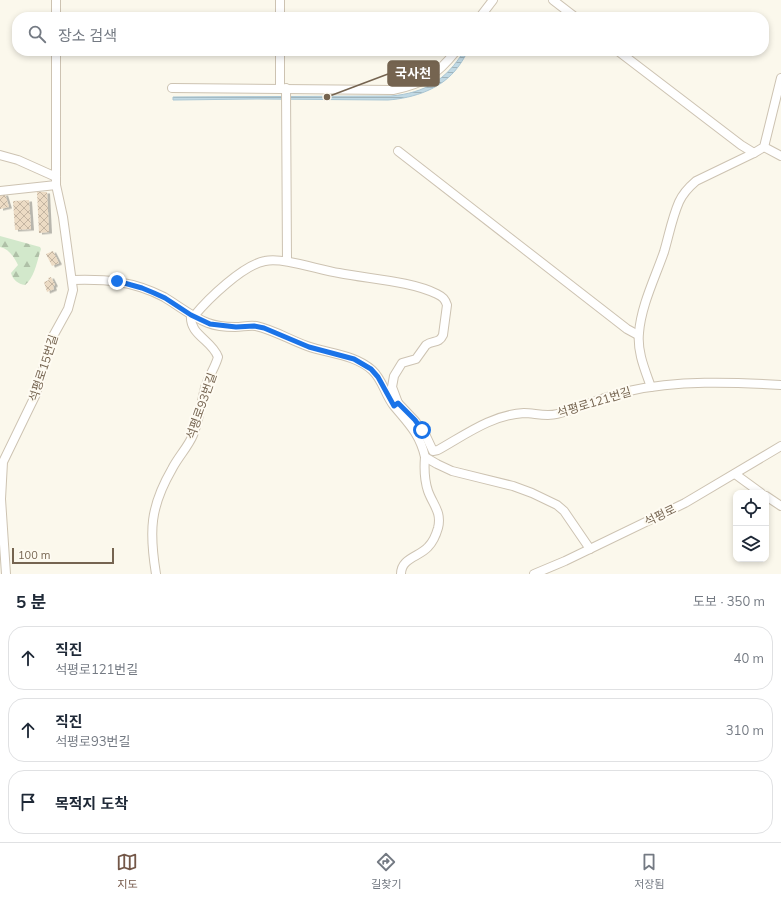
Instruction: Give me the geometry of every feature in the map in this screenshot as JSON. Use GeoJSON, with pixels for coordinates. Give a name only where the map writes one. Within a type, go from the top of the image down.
{"type":"FeatureCollection","features":[{"type":"Feature","properties":{"kind":"street"},"geometry":{"type":"LineString","coordinates":[[56,0],[56,12]]}},
{"type":"Feature","properties":{"kind":"street"},"geometry":{"type":"LineString","coordinates":[[280,0],[280,12]]}},
{"type":"Feature","properties":{"kind":"street"},"geometry":{"type":"LineString","coordinates":[[484,12],[493,0]]}},
{"type":"Feature","properties":{"kind":"street"},"geometry":{"type":"LineString","coordinates":[[553,0],[569,12]]}},
{"type":"Feature","properties":{"kind":"street","name":"석평로15번길"},"geometry":{"type":"LineString","coordinates":[[6,574],[1,499],[2,463],[36,394],[52,338],[71,301],[73,290],[73,280],[56,181],[56,56]]}},
{"type":"Feature","properties":{"kind":"street"},"geometry":{"type":"LineString","coordinates":[[281,56],[286,102],[287,261]]}},
{"type":"Feature","properties":{"kind":"street"},"geometry":{"type":"LineString","coordinates":[[172,88],[384,90],[405,87],[427,79],[437,73],[452,56]]}},
{"type":"Feature","properties":{"kind":"street"},"geometry":{"type":"LineString","coordinates":[[625,56],[741,145],[754,153]]}},
{"type":"Feature","properties":{"kind":"street"},"geometry":{"type":"LineString","coordinates":[[651,387],[641,356],[638,335],[647,300],[676,210],[683,194],[689,187],[702,178],[764,147],[781,78]]}},
{"type":"Feature","properties":{"kind":"street"},"geometry":{"type":"LineString","coordinates":[[764,147],[781,156]]}},
{"type":"Feature","properties":{"kind":"street"},"geometry":{"type":"LineString","coordinates":[[398,151],[627,329],[638,335]]}},
{"type":"Feature","properties":{"kind":"street"},"geometry":{"type":"LineString","coordinates":[[0,155],[18,160],[56,181]]}},
{"type":"Feature","properties":{"kind":"street"},"geometry":{"type":"LineString","coordinates":[[0,191],[56,181]]}},
{"type":"Feature","properties":{"kind":"street"},"geometry":{"type":"LineString","coordinates":[[192,316],[242,272],[265,261],[287,261],[323,270],[413,287],[437,294],[446,300],[447,311],[441,340],[426,344],[416,359],[402,363],[397,370],[392,387],[396,404]]}},
{"type":"Feature","properties":{"kind":"street"},"geometry":{"type":"LineString","coordinates":[[73,280],[105,279],[128,283],[165,298],[192,316],[210,324],[223,326],[254,326],[264,328],[309,347],[354,359],[371,369],[378,377],[426,450],[437,464],[452,471],[513,486],[557,505],[564,511],[590,549]]}},
{"type":"Feature","properties":{"kind":"street","name":"석평로93번길"},"geometry":{"type":"LineString","coordinates":[[156,574],[152,551],[152,523],[154,510],[172,468],[192,437],[201,411],[206,387],[218,357],[216,351],[195,332],[192,326],[192,316]]}},
{"type":"Feature","properties":{"kind":"street","name":"석평로121번길"},"geometry":{"type":"LineString","coordinates":[[426,450],[438,450],[467,432],[502,417],[524,413],[554,415],[621,393],[651,387],[724,384],[781,385]]}},
{"type":"Feature","properties":{"kind":"street","name":"석평로"},"geometry":{"type":"LineString","coordinates":[[534,574],[590,549],[685,503],[781,446]]}},
{"type":"Feature","properties":{"kind":"street"},"geometry":{"type":"LineString","coordinates":[[401,574],[403,564],[427,548],[432,542],[438,529],[438,511],[431,500],[424,478],[426,450]]}},
{"type":"Feature","properties":{"kind":"street"},"geometry":{"type":"LineString","coordinates":[[735,474],[757,490]]}},
{"type":"Feature","properties":{"kind":"street"},"geometry":{"type":"LineString","coordinates":[[769,498],[781,506]]}},
{"type":"Feature","properties":{"kind":"green space"},"geometry":{"type":"Polygon","coordinates":[[[0,236],[40,247],[41,249],[37,264],[31,278],[25,285],[20,284],[13,278],[11,273],[18,265],[9,251],[0,247],[0,236]]]}},
{"type":"Feature","properties":{"kind":"water"},"geometry":{"type":"Polygon","coordinates":[[[460,56],[465,56],[451,75],[436,87],[398,99],[173,100],[173,97],[391,96],[414,92],[434,83],[450,70],[460,56]]]}},
{"type":"Feature","properties":{"kind":"building"},"geometry":{"type":"Polygon","coordinates":[[[37,192],[47,192],[49,232],[39,233],[37,192]]]}},
{"type":"Feature","properties":{"kind":"building"},"geometry":{"type":"Polygon","coordinates":[[[5,194],[9,207],[0,209],[0,195],[5,194]]]}},
{"type":"Feature","properties":{"kind":"building"},"geometry":{"type":"Polygon","coordinates":[[[29,200],[31,229],[15,230],[13,201],[29,200]]]}},
{"type":"Feature","properties":{"kind":"building"},"geometry":{"type":"Polygon","coordinates":[[[53,251],[59,263],[52,266],[46,254],[53,251]]]}},
{"type":"Feature","properties":{"kind":"building"},"geometry":{"type":"Polygon","coordinates":[[[51,277],[55,285],[53,286],[54,289],[47,292],[44,282],[49,280],[48,278],[51,277]]]}},
{"type":"Feature","properties":{"kind":"place","name":"국사천"},"geometry":{"type":"Point","coordinates":[327,97]}},
{"type":"Feature","properties":{"kind":"route"},"geometry":{"type":"LineString","coordinates":[[117,281],[128,283],[165,298],[191,315],[210,324],[236,327],[254,326],[264,328],[309,347],[340,354],[354,359],[371,369],[378,377],[394,406],[398,403],[415,420],[422,430]]}}]}
